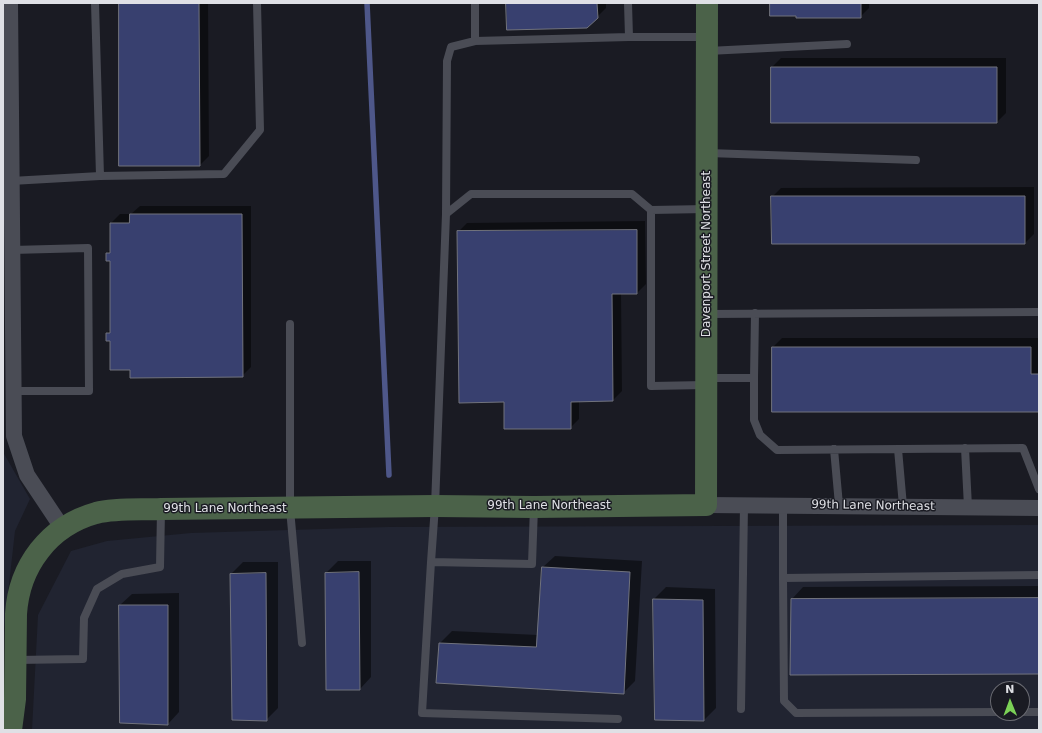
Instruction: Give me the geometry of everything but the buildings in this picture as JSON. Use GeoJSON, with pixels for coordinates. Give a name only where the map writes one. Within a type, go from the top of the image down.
{"type":"FeatureCollection","features":[{"type":"Feature","properties":{"kind":"street"},"geometry":{"type":"LineString","coordinates":[[10,3],[7,102],[11,181],[12,250],[8,288],[14,391],[14,436],[27,475],[63,529]]}},
{"type":"Feature","properties":{"kind":"street","name":"Davenport Street Northeast"},"geometry":{"type":"LineString","coordinates":[[706,505],[707,3]]}},
{"type":"Feature","properties":{"kind":"street","name":"99th Lane Northeast"},"geometry":{"type":"LineString","coordinates":[[16,660],[12,614],[22,581],[32,561],[46,543],[63,529],[78,520],[97,513],[118,510],[160,509],[435,506],[534,507],[839,505],[1039,508]]}},
{"type":"Feature","properties":{"kind":"street"},"geometry":{"type":"LineString","coordinates":[[3,689],[4,678],[16,660]]}},
{"type":"Feature","properties":{"kind":"street"},"geometry":{"type":"LineString","coordinates":[[11,730],[15,700],[16,660]]}},
{"type":"Feature","properties":{"kind":"street"},"geometry":{"type":"LineString","coordinates":[[16,660],[27,730]]}},
{"type":"Feature","properties":{"kind":"lane"},"geometry":{"type":"LineString","coordinates":[[95,3],[100,176]]}},
{"type":"Feature","properties":{"kind":"lane"},"geometry":{"type":"LineString","coordinates":[[11,181],[100,176],[224,174],[260,130],[257,3]]}},
{"type":"Feature","properties":{"kind":"lane"},"geometry":{"type":"LineString","coordinates":[[475,3],[475,41]]}},
{"type":"Feature","properties":{"kind":"lane"},"geometry":{"type":"LineString","coordinates":[[628,3],[629,37]]}},
{"type":"Feature","properties":{"kind":"lane"},"geometry":{"type":"LineString","coordinates":[[618,719],[422,713],[435,506],[446,214],[446,61],[451,47],[475,41],[629,37],[707,44],[847,44]]}},
{"type":"Feature","properties":{"kind":"lane"},"geometry":{"type":"LineString","coordinates":[[707,153],[916,160]]}},
{"type":"Feature","properties":{"kind":"lane"},"geometry":{"type":"LineString","coordinates":[[446,214],[470,194],[632,194],[651,210],[707,209]]}},
{"type":"Feature","properties":{"kind":"lane"},"geometry":{"type":"LineString","coordinates":[[651,210],[651,386],[754,378]]}},
{"type":"Feature","properties":{"kind":"lane"},"geometry":{"type":"LineString","coordinates":[[12,250],[88,248],[89,391],[14,391]]}},
{"type":"Feature","properties":{"kind":"lane"},"geometry":{"type":"LineString","coordinates":[[707,314],[1038,312]]}},
{"type":"Feature","properties":{"kind":"lane"},"geometry":{"type":"LineString","coordinates":[[755,313],[754,420],[760,435],[777,450],[1024,448],[1039,489]]}},
{"type":"Feature","properties":{"kind":"lane"},"geometry":{"type":"LineString","coordinates":[[290,324],[290,508],[302,643]]}},
{"type":"Feature","properties":{"kind":"lane"},"geometry":{"type":"LineString","coordinates":[[965,448],[968,507]]}},
{"type":"Feature","properties":{"kind":"lane"},"geometry":{"type":"LineString","coordinates":[[834,449],[839,505]]}},
{"type":"Feature","properties":{"kind":"lane"},"geometry":{"type":"LineString","coordinates":[[898,449],[903,506]]}},
{"type":"Feature","properties":{"kind":"lane"},"geometry":{"type":"LineString","coordinates":[[741,709],[744,505]]}},
{"type":"Feature","properties":{"kind":"lane"},"geometry":{"type":"LineString","coordinates":[[783,505],[784,700],[796,713],[990,712]]}},
{"type":"Feature","properties":{"kind":"lane"},"geometry":{"type":"LineString","coordinates":[[431,562],[532,564],[534,507]]}},
{"type":"Feature","properties":{"kind":"lane"},"geometry":{"type":"LineString","coordinates":[[16,660],[83,659],[84,618],[97,590],[122,574],[160,567],[160,509]]}},
{"type":"Feature","properties":{"kind":"lane"},"geometry":{"type":"LineString","coordinates":[[783,578],[1039,574]]}},
{"type":"Feature","properties":{"kind":"shaded area"},"geometry":{"type":"Polygon","coordinates":[[[3,452],[30,499],[15,531],[3,638],[3,452]]]}},
{"type":"Feature","properties":{"kind":"shaded area"},"geometry":{"type":"Polygon","coordinates":[[[1039,525],[1039,730],[32,730],[38,615],[71,551],[107,541],[191,533],[388,527],[1039,525]]]}},
{"type":"Feature","properties":{"kind":"waterway"},"geometry":{"type":"LineString","coordinates":[[367,3],[389,475]]}}]}
